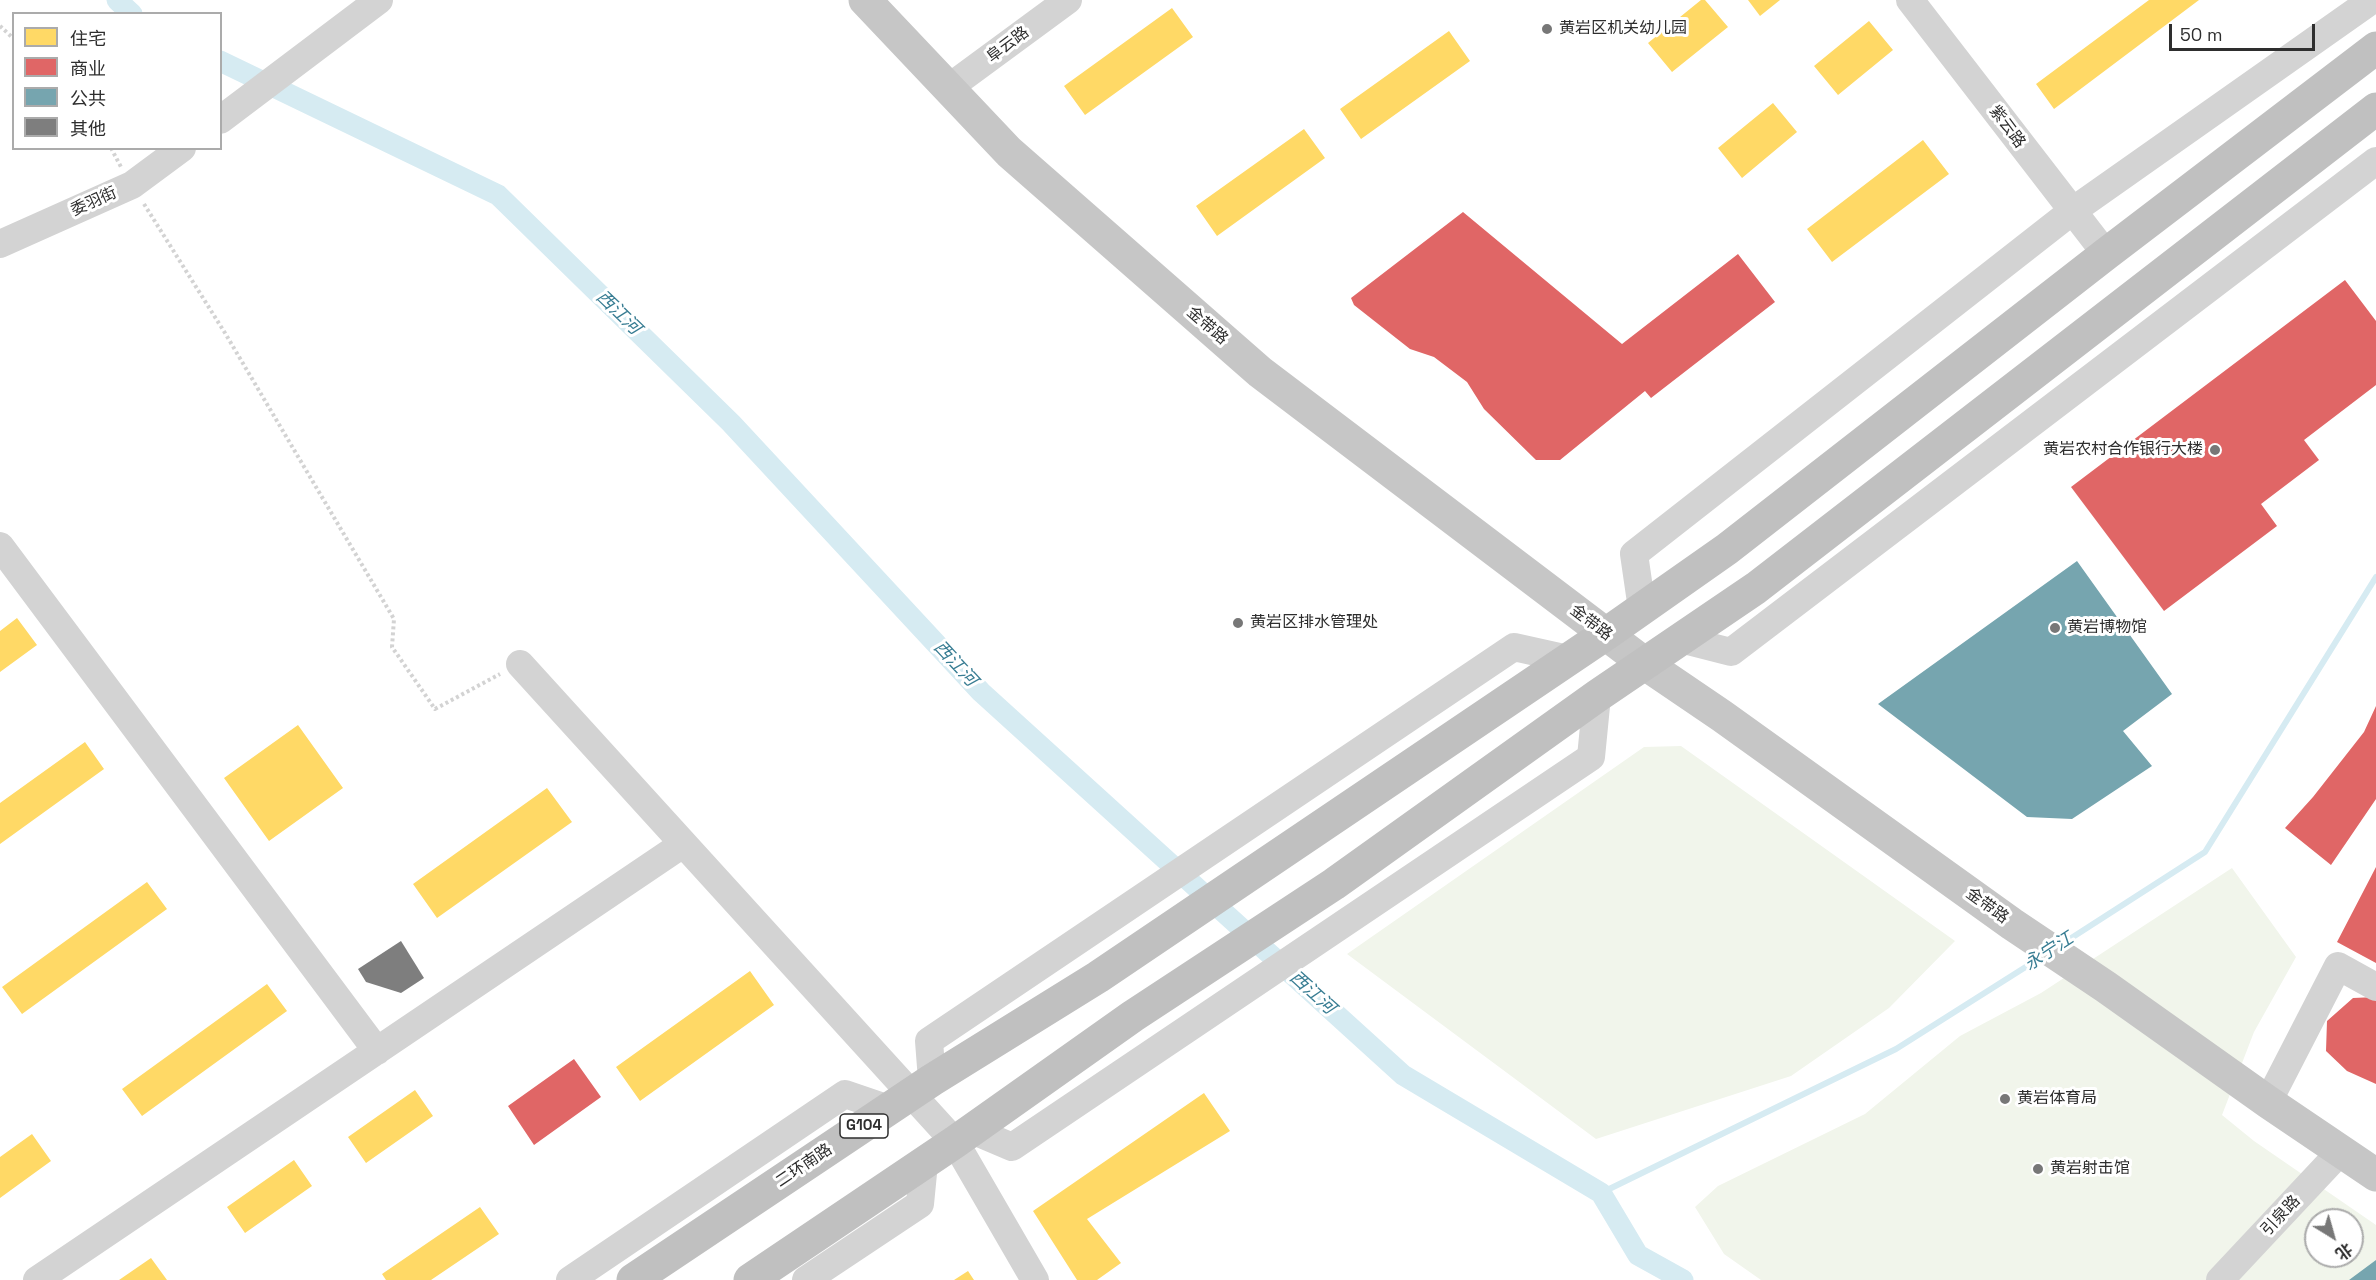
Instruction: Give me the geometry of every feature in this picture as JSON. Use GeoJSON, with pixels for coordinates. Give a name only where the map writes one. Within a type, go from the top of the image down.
{"type":"FeatureCollection","features":[{"type":"Feature","properties":{"kind":"highway","name":"二环南路"},"geometry":{"type":"LineString","coordinates":[[633,1280],[911,1094],[1098,977],[1642,609],[1726,549],[2376,48]]}},
{"type":"Feature","properties":{"kind":"highway"},"geometry":{"type":"LineString","coordinates":[[750,1280],[964,1136],[1133,1016],[1334,884],[1644,663],[1756,588],[2376,109]]}},
{"type":"Feature","properties":{"kind":"main road","name":"金带路"},"geometry":{"type":"LineString","coordinates":[[865,0],[1009,152],[1260,372],[1644,663],[1722,716],[2012,924],[2376,1175]]}},
{"type":"Feature","properties":{"kind":"street","name":"阜云路"},"geometry":{"type":"LineString","coordinates":[[948,89],[1068,0]]}},
{"type":"Feature","properties":{"kind":"street","name":"紫云路"},"geometry":{"type":"LineString","coordinates":[[1910,0],[2106,254]]}},
{"type":"Feature","properties":{"kind":"street"},"geometry":{"type":"LineString","coordinates":[[1642,609],[1634,555],[2072,212],[2372,0]]}},
{"type":"Feature","properties":{"kind":"street"},"geometry":{"type":"LineString","coordinates":[[222,119],[371,7]]}},
{"type":"Feature","properties":{"kind":"street","name":"委羽街"},"geometry":{"type":"LineString","coordinates":[[0,244],[132,185],[175,154]]}},
{"type":"Feature","properties":{"kind":"street"},"geometry":{"type":"LineString","coordinates":[[1680,639],[1731,652],[2376,161]]}},
{"type":"Feature","properties":{"kind":"street"},"geometry":{"type":"LineString","coordinates":[[0,546],[377,1051]]}},
{"type":"Feature","properties":{"kind":"street"},"geometry":{"type":"LineString","coordinates":[[911,1094],[929,1041],[1514,647],[1568,659]]}},
{"type":"Feature","properties":{"kind":"street"},"geometry":{"type":"LineString","coordinates":[[520,664],[911,1094],[964,1136],[1011,1147],[1591,757],[1597,696]]}},
{"type":"Feature","properties":{"kind":"street"},"geometry":{"type":"LineString","coordinates":[[37,1280],[683,844]]}},
{"type":"Feature","properties":{"kind":"street"},"geometry":{"type":"LineString","coordinates":[[2268,1102],[2338,966],[2376,987]]}},
{"type":"Feature","properties":{"kind":"street"},"geometry":{"type":"LineString","coordinates":[[570,1280],[845,1094],[911,1094]]}},
{"type":"Feature","properties":{"kind":"street"},"geometry":{"type":"LineString","coordinates":[[964,1136],[1035,1280]]}},
{"type":"Feature","properties":{"kind":"street","name":"引泉路"},"geometry":{"type":"LineString","coordinates":[[2220,1280],[2341,1151]]}},
{"type":"Feature","properties":{"kind":"street"},"geometry":{"type":"LineString","coordinates":[[806,1280],[920,1204],[924,1163]]}},
{"type":"Feature","properties":{"kind":"path"},"geometry":{"type":"LineString","coordinates":[[0,26],[12,37]]}},
{"type":"Feature","properties":{"kind":"path"},"geometry":{"type":"LineString","coordinates":[[112,150],[225,333],[394,619],[392,646],[435,709],[520,664]]}},
{"type":"Feature","properties":{"kind":"shaded area"},"geometry":{"type":"Polygon","coordinates":[[[1681,746],[1955,941],[1889,1008],[1791,1076],[1596,1139],[1347,954],[1644,747],[1681,746]]]}},
{"type":"Feature","properties":{"kind":"shaded area"},"geometry":{"type":"Polygon","coordinates":[[[2232,868],[2296,957],[2254,1032],[2222,1115],[2254,1141],[2351,1208],[2304,1208],[2304,1268],[2364,1268],[2364,1217],[2376,1225],[2376,1280],[1761,1280],[1724,1254],[1695,1207],[1718,1186],[1865,1114],[1960,1036],[2041,993],[2232,868]]]}},
{"type":"Feature","properties":{"kind":"building: 住宅"},"geometry":{"type":"Polygon","coordinates":[[[1701,0],[1705,0],[1728,27],[1672,72],[1648,43],[1701,0]]]}},
{"type":"Feature","properties":{"kind":"building: 住宅"},"geometry":{"type":"Polygon","coordinates":[[[1748,0],[1780,0],[1760,16],[1748,0]]]}},
{"type":"Feature","properties":{"kind":"building: 住宅"},"geometry":{"type":"Polygon","coordinates":[[[2149,0],[2199,0],[2054,109],[2036,84],[2149,0]]]}},
{"type":"Feature","properties":{"kind":"building: 住宅"},"geometry":{"type":"Polygon","coordinates":[[[1172,8],[1193,37],[1085,115],[1064,86],[1172,8]]]}},
{"type":"Feature","properties":{"kind":"building: 住宅"},"geometry":{"type":"Polygon","coordinates":[[[1869,21],[1893,50],[1838,95],[1814,66],[1869,21]]]}},
{"type":"Feature","properties":{"kind":"building: 住宅"},"geometry":{"type":"Polygon","coordinates":[[[1449,31],[1470,61],[1361,139],[1340,109],[1449,31]]]}},
{"type":"Feature","properties":{"kind":"building: 住宅"},"geometry":{"type":"Polygon","coordinates":[[[1773,103],[1797,132],[1742,178],[1718,148],[1773,103]]]}},
{"type":"Feature","properties":{"kind":"building: 住宅"},"geometry":{"type":"Polygon","coordinates":[[[1304,129],[1325,158],[1217,236],[1196,206],[1304,129]]]}},
{"type":"Feature","properties":{"kind":"building: 住宅"},"geometry":{"type":"Polygon","coordinates":[[[1923,140],[1949,174],[1832,262],[1807,229],[1923,140]]]}},
{"type":"Feature","properties":{"kind":"building: 住宅"},"geometry":{"type":"Polygon","coordinates":[[[17,618],[37,645],[0,672],[0,631],[17,618]]]}},
{"type":"Feature","properties":{"kind":"building: 住宅"},"geometry":{"type":"Polygon","coordinates":[[[298,725],[343,788],[269,841],[224,778],[298,725]]]}},
{"type":"Feature","properties":{"kind":"building: 住宅"},"geometry":{"type":"Polygon","coordinates":[[[85,742],[104,769],[0,844],[0,803],[85,742]]]}},
{"type":"Feature","properties":{"kind":"building: 住宅"},"geometry":{"type":"Polygon","coordinates":[[[547,788],[572,822],[437,918],[413,884],[547,788]]]}},
{"type":"Feature","properties":{"kind":"building: 住宅"},"geometry":{"type":"Polygon","coordinates":[[[147,882],[167,909],[22,1014],[2,987],[147,882]]]}},
{"type":"Feature","properties":{"kind":"building: 住宅"},"geometry":{"type":"Polygon","coordinates":[[[2376,913],[2376,930],[2369,926],[2376,913]]]}},
{"type":"Feature","properties":{"kind":"building: 住宅"},"geometry":{"type":"Polygon","coordinates":[[[750,971],[774,1005],[640,1101],[616,1067],[750,971]]]}},
{"type":"Feature","properties":{"kind":"building: 住宅"},"geometry":{"type":"Polygon","coordinates":[[[267,984],[287,1011],[142,1116],[122,1089],[267,984]]]}},
{"type":"Feature","properties":{"kind":"building: 住宅"},"geometry":{"type":"Polygon","coordinates":[[[415,1090],[433,1116],[366,1163],[348,1137],[415,1090]]]}},
{"type":"Feature","properties":{"kind":"building: 住宅"},"geometry":{"type":"Polygon","coordinates":[[[1204,1093],[1230,1131],[1087,1219],[1121,1263],[1097,1280],[1077,1280],[1033,1211],[1204,1093]]]}},
{"type":"Feature","properties":{"kind":"building: 住宅"},"geometry":{"type":"Polygon","coordinates":[[[32,1134],[51,1161],[0,1198],[0,1157],[32,1134]]]}},
{"type":"Feature","properties":{"kind":"building: 住宅"},"geometry":{"type":"Polygon","coordinates":[[[294,1160],[312,1186],[245,1233],[227,1207],[294,1160]]]}},
{"type":"Feature","properties":{"kind":"building: 住宅"},"geometry":{"type":"Polygon","coordinates":[[[480,1207],[499,1234],[431,1280],[386,1280],[382,1274],[480,1207]]]}},
{"type":"Feature","properties":{"kind":"building: 住宅"},"geometry":{"type":"Polygon","coordinates":[[[151,1258],[167,1280],[119,1280],[151,1258]]]}},
{"type":"Feature","properties":{"kind":"building: 住宅"},"geometry":{"type":"Polygon","coordinates":[[[968,1271],[974,1280],[954,1280],[968,1271]]]}},
{"type":"Feature","properties":{"kind":"building: 商业"},"geometry":{"type":"Polygon","coordinates":[[[1463,212],[1622,344],[1738,254],[1775,302],[1651,398],[1645,391],[1560,460],[1536,460],[1484,409],[1467,382],[1434,357],[1410,349],[1354,305],[1351,298],[1463,212]]]}},
{"type":"Feature","properties":{"kind":"building: 商业","name":"黄岩农村合作银行大楼"},"geometry":{"type":"Polygon","coordinates":[[[2345,280],[2376,321],[2376,385],[2304,440],[2319,460],[2261,504],[2277,526],[2164,611],[2071,487],[2345,280]]]}},
{"type":"Feature","properties":{"kind":"building: 商业"},"geometry":{"type":"Polygon","coordinates":[[[2376,706],[2376,799],[2331,865],[2285,828],[2313,797],[2364,732],[2376,706]]]}},
{"type":"Feature","properties":{"kind":"building: 商业"},"geometry":{"type":"Polygon","coordinates":[[[2376,867],[2376,963],[2337,942],[2376,867]]]}},
{"type":"Feature","properties":{"kind":"building: 商业"},"geometry":{"type":"Polygon","coordinates":[[[2376,997],[2376,1084],[2347,1071],[2326,1051],[2327,1021],[2353,998],[2376,997]]]}},
{"type":"Feature","properties":{"kind":"building: 商业"},"geometry":{"type":"Polygon","coordinates":[[[574,1059],[601,1097],[534,1145],[508,1106],[574,1059]]]}},
{"type":"Feature","properties":{"kind":"building: 公共","name":"黄岩博物馆"},"geometry":{"type":"Polygon","coordinates":[[[2077,561],[2172,694],[2123,731],[2152,766],[2072,819],[2027,817],[1878,704],[2077,561]]]}},
{"type":"Feature","properties":{"kind":"building: 公共"},"geometry":{"type":"Polygon","coordinates":[[[2376,1260],[2376,1280],[2349,1280],[2376,1260]]]}},
{"type":"Feature","properties":{"kind":"building: 其他"},"geometry":{"type":"Polygon","coordinates":[[[401,941],[424,978],[401,993],[366,982],[358,969],[401,941]]]}},
{"type":"Feature","properties":{"kind":"waterway","name":"西江河"},"geometry":{"type":"LineString","coordinates":[[117,0],[130,12]]}},
{"type":"Feature","properties":{"kind":"waterway","name":"西江河"},"geometry":{"type":"LineString","coordinates":[[222,62],[498,195],[731,423],[981,692],[1403,1075],[1601,1193],[1638,1255],[1683,1280]]}},
{"type":"Feature","properties":{"kind":"waterway","name":"永宁江"},"geometry":{"type":"LineString","coordinates":[[2062,944],[2205,852],[2376,577]]}},
{"type":"Feature","properties":{"kind":"waterway","name":"永宁江"},"geometry":{"type":"LineString","coordinates":[[1601,1193],[1896,1049],[2043,956]]}},
{"type":"Feature","properties":{"kind":"place","name":"黄岩区机关幼儿园"},"geometry":{"type":"Point","coordinates":[1547,29]}},
{"type":"Feature","properties":{"kind":"place","name":"黄岩农村合作银行大楼"},"geometry":{"type":"Point","coordinates":[2215,450]}},
{"type":"Feature","properties":{"kind":"place","name":"黄岩区排水管理处"},"geometry":{"type":"Point","coordinates":[1238,623]}},
{"type":"Feature","properties":{"kind":"place","name":"黄岩博物馆"},"geometry":{"type":"Point","coordinates":[2055,628]}},
{"type":"Feature","properties":{"kind":"place","name":"黄岩体育局"},"geometry":{"type":"Point","coordinates":[2005,1099]}},
{"type":"Feature","properties":{"kind":"place","name":"黄岩射击馆"},"geometry":{"type":"Point","coordinates":[2038,1169]}}]}
